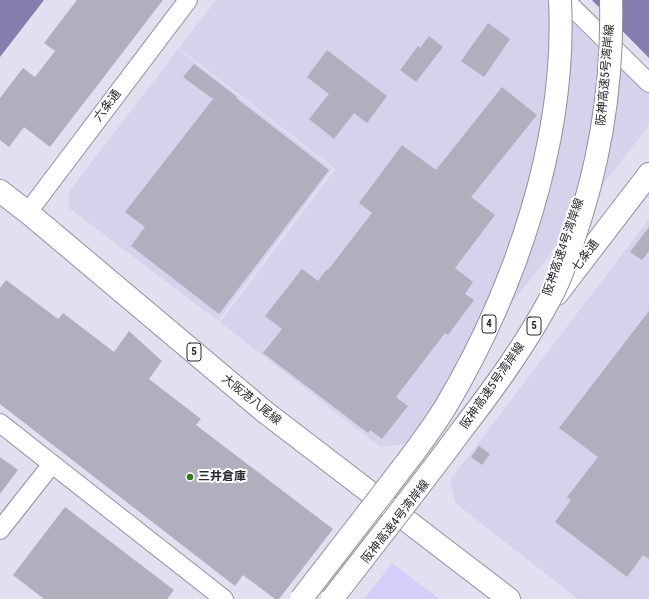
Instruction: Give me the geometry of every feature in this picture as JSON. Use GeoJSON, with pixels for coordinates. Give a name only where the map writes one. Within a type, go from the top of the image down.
{"type":"FeatureCollection","features":[{"type":"Feature","properties":{"kind":"main road","name":"4"},"geometry":{"type":"LineString","coordinates":[[301,599],[421,444],[446,406],[487,327],[509,278],[529,221],[552,125],[558,70],[561,17],[560,0]]}},
{"type":"Feature","properties":{"kind":"main road","name":"阪神高速5号湾岸線"},"geometry":{"type":"LineString","coordinates":[[309,599],[427,447],[452,410],[472,375],[516,282],[534,230],[548,179],[559,125],[566,68],[568,16],[567,0]]}},
{"type":"Feature","properties":{"kind":"main road","name":"阪神高速4号湾岸線"},"geometry":{"type":"LineString","coordinates":[[337,599],[449,454],[486,400],[539,315],[554,282],[582,197],[592,154],[602,84],[605,47],[605,0]]}},
{"type":"Feature","properties":{"kind":"main road","name":"阪神高速5号湾岸線"},"geometry":{"type":"LineString","coordinates":[[332,599],[490,393],[532,330],[554,289],[580,223],[600,143],[609,61],[611,0]]}},
{"type":"Feature","properties":{"kind":"main road","name":"七条通"},"geometry":{"type":"LineString","coordinates":[[321,599],[392,510],[649,174]]}},
{"type":"Feature","properties":{"kind":"main road","name":"大阪港八尾線"},"geometry":{"type":"LineString","coordinates":[[0,191],[28,212],[264,412],[509,599]]}},
{"type":"Feature","properties":{"kind":"street","name":"六条通"},"geometry":{"type":"LineString","coordinates":[[28,212],[188,0]]}},
{"type":"Feature","properties":{"kind":"street"},"geometry":{"type":"LineString","coordinates":[[567,0],[649,84]]}},
{"type":"Feature","properties":{"kind":"street"},"geometry":{"type":"LineString","coordinates":[[0,423],[224,599]]}},
{"type":"Feature","properties":{"kind":"street"},"geometry":{"type":"LineString","coordinates":[[0,530],[52,464]]}},
{"type":"Feature","properties":{"kind":"shaded area"},"geometry":{"type":"Polygon","coordinates":[[[0,0],[44,0],[0,57],[0,0]]]}},
{"type":"Feature","properties":{"kind":"shaded area"},"geometry":{"type":"Polygon","coordinates":[[[216,0],[555,0],[649,94],[649,125],[404,444],[380,447],[220,322],[335,169],[179,48],[216,0]]]}},
{"type":"Feature","properties":{"kind":"shaded area"},"geometry":{"type":"Polygon","coordinates":[[[592,0],[649,0],[649,58],[592,0]]]}},
{"type":"Feature","properties":{"kind":"shaded area"},"geometry":{"type":"Polygon","coordinates":[[[178,49],[332,169],[218,321],[69,208],[69,192],[178,49]]]}},
{"type":"Feature","properties":{"kind":"shaded area"},"geometry":{"type":"Polygon","coordinates":[[[649,219],[649,599],[578,599],[455,503],[450,480],[649,219]]]}},
{"type":"Feature","properties":{"kind":"shaded area"},"geometry":{"type":"Polygon","coordinates":[[[392,563],[439,599],[364,599],[392,563]]]}},
{"type":"Feature","properties":{"kind":"building"},"geometry":{"type":"Polygon","coordinates":[[[77,0],[163,0],[50,147],[24,127],[9,147],[0,140],[0,98],[23,68],[35,77],[55,51],[44,43],[77,0]]]}},
{"type":"Feature","properties":{"kind":"building"},"geometry":{"type":"Polygon","coordinates":[[[488,23],[510,39],[484,77],[461,61],[488,23]]]}},
{"type":"Feature","properties":{"kind":"building"},"geometry":{"type":"Polygon","coordinates":[[[429,36],[443,47],[416,82],[400,70],[418,46],[420,48],[429,36]]]}},
{"type":"Feature","properties":{"kind":"building"},"geometry":{"type":"Polygon","coordinates":[[[327,50],[387,96],[367,123],[354,113],[334,139],[309,119],[329,94],[307,77],[327,50]]]}},
{"type":"Feature","properties":{"kind":"building"},"geometry":{"type":"Polygon","coordinates":[[[194,64],[329,170],[219,314],[131,246],[145,227],[125,212],[213,99],[183,77],[194,64]]]}},
{"type":"Feature","properties":{"kind":"building"},"geometry":{"type":"Polygon","coordinates":[[[502,87],[537,115],[471,197],[495,215],[455,268],[473,282],[465,294],[474,300],[448,335],[445,333],[396,397],[408,406],[382,439],[370,430],[368,433],[263,353],[282,329],[265,316],[302,269],[318,281],[327,269],[328,270],[372,213],[359,203],[402,145],[436,170],[502,87]]]}},
{"type":"Feature","properties":{"kind":"building"},"geometry":{"type":"Polygon","coordinates":[[[649,227],[649,251],[642,260],[630,252],[649,227]]]}},
{"type":"Feature","properties":{"kind":"building","name":"三井倉庫"},"geometry":{"type":"Polygon","coordinates":[[[6,280],[58,319],[63,313],[114,352],[129,331],[162,361],[149,379],[201,419],[196,425],[333,529],[279,599],[275,599],[243,575],[235,586],[0,404],[0,288],[6,280]]]}},
{"type":"Feature","properties":{"kind":"building"},"geometry":{"type":"Polygon","coordinates":[[[649,311],[649,559],[643,555],[627,577],[555,522],[571,500],[567,497],[598,457],[559,428],[649,311]]]}},
{"type":"Feature","properties":{"kind":"building"},"geometry":{"type":"Polygon","coordinates":[[[479,446],[490,454],[482,465],[471,457],[479,446]]]}},
{"type":"Feature","properties":{"kind":"building"},"geometry":{"type":"Polygon","coordinates":[[[0,457],[18,470],[0,494],[0,457]]]}},
{"type":"Feature","properties":{"kind":"building"},"geometry":{"type":"Polygon","coordinates":[[[65,507],[174,590],[167,599],[44,599],[13,575],[65,507]]]}},
{"type":"Feature","properties":{"kind":"place","name":"三井倉庫"},"geometry":{"type":"Point","coordinates":[190,477]}}]}
